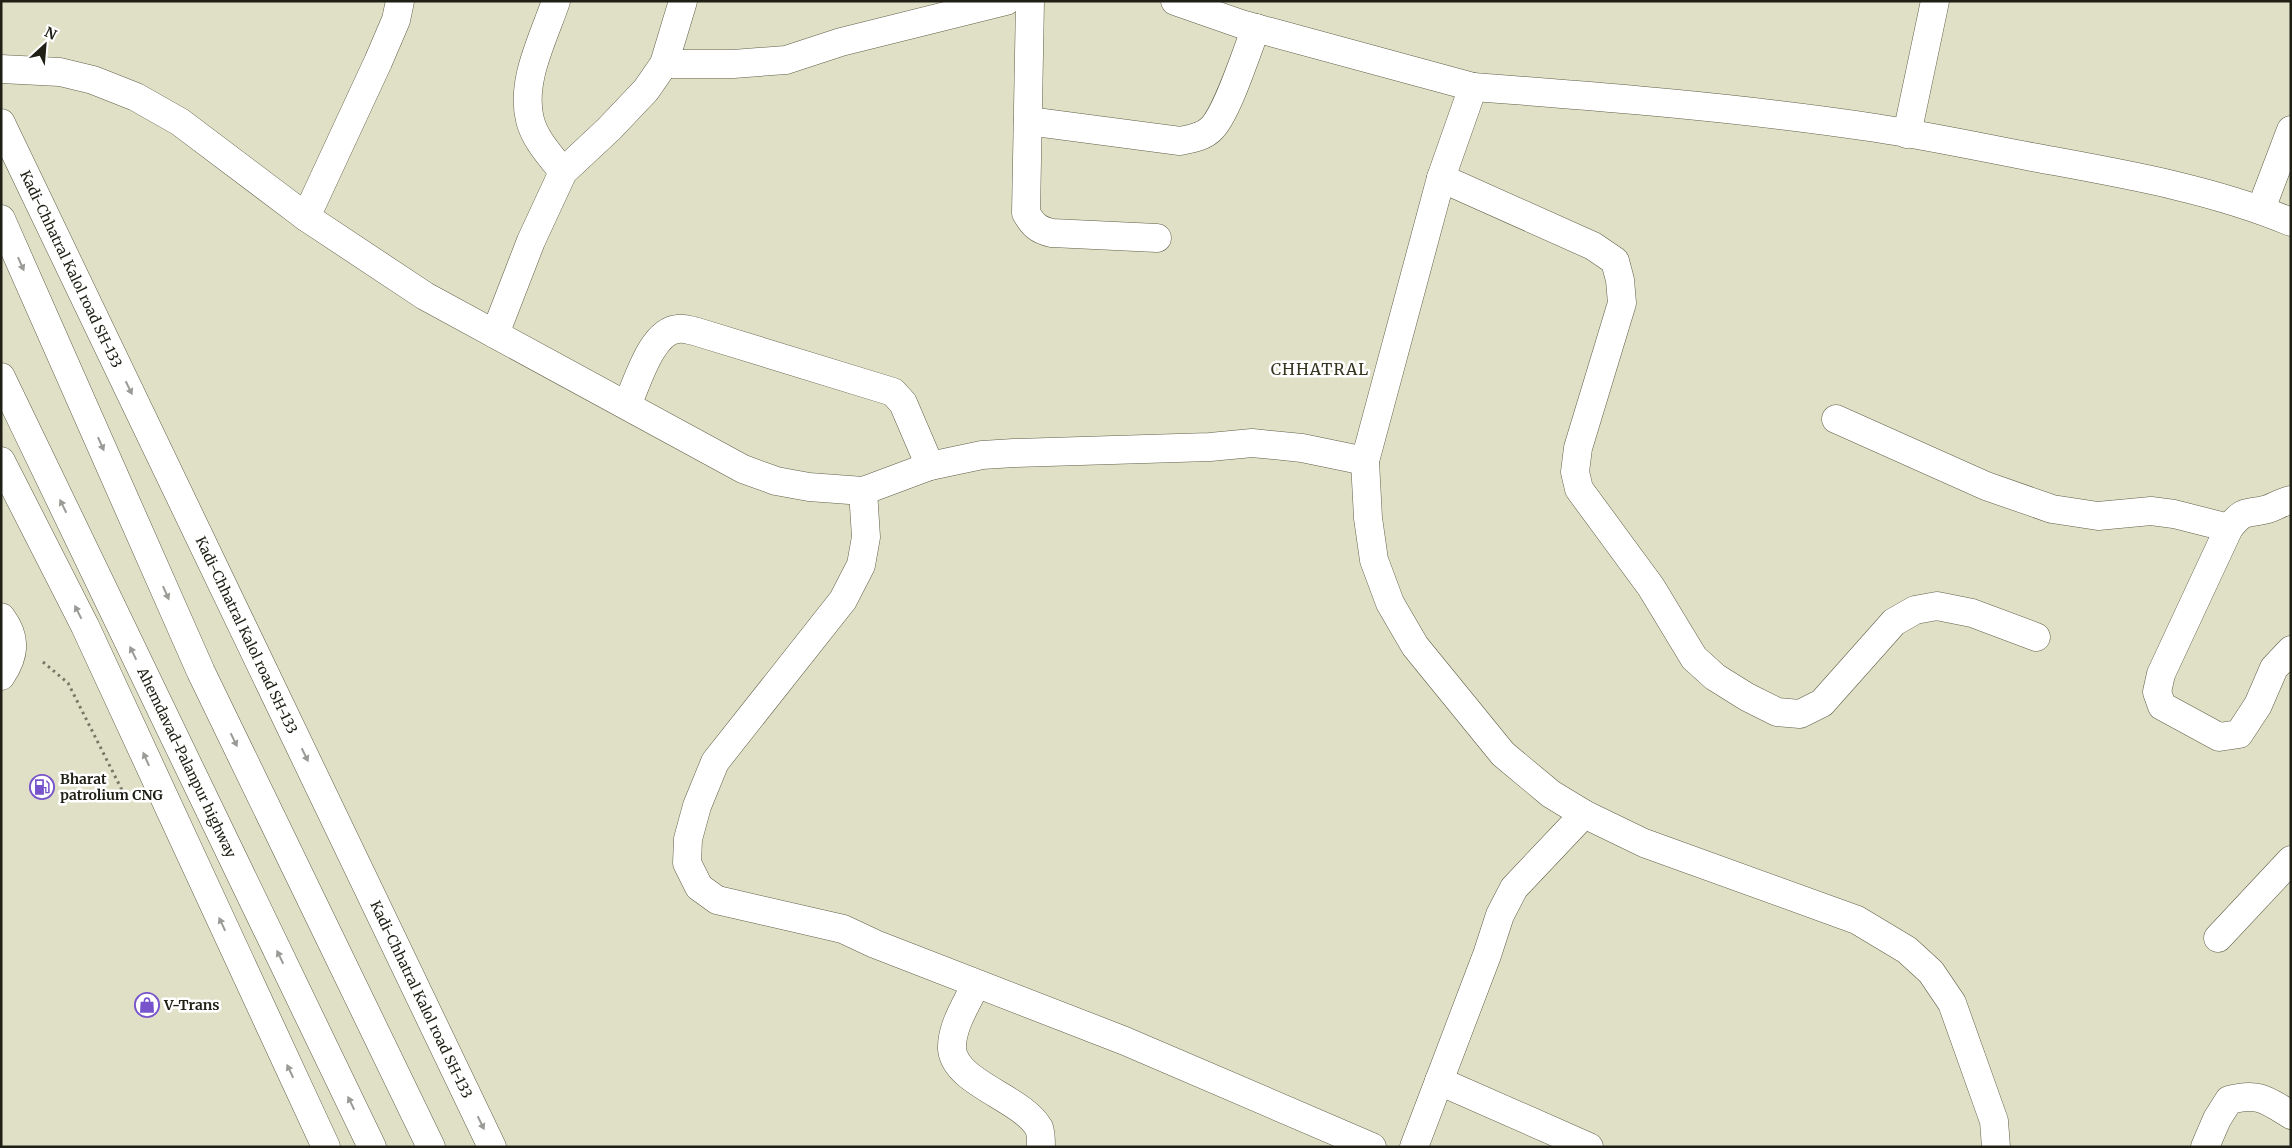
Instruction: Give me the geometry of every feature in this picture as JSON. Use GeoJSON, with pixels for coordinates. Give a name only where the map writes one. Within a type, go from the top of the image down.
{"type":"FeatureCollection","features":[{"type":"Feature","properties":{"kind":"street"},"geometry":{"type":"LineString","coordinates":[[306,218],[378,62],[396,20],[400,1]]}},
{"type":"Feature","properties":{"kind":"street"},"geometry":{"type":"LineString","coordinates":[[556,1],[531,74],[528,100],[530,120],[541,143],[563,172]]}},
{"type":"Feature","properties":{"kind":"street"},"geometry":{"type":"LineString","coordinates":[[495,334],[531,241],[563,172],[616,123],[646,90],[664,64],[683,1]]}},
{"type":"Feature","properties":{"kind":"street"},"geometry":{"type":"LineString","coordinates":[[664,64],[733,64],[786,60],[841,42],[1006,1]]}},
{"type":"Feature","properties":{"kind":"street"},"geometry":{"type":"LineString","coordinates":[[1030,1],[1026,213],[1032,224],[1041,231],[1157,238]]}},
{"type":"Feature","properties":{"kind":"street"},"geometry":{"type":"LineString","coordinates":[[1175,1],[1256,28],[1474,87],[1652,101],[1838,123],[1907,134],[2081,166],[2183,188],[2261,209],[2291,222]]}},
{"type":"Feature","properties":{"kind":"street"},"geometry":{"type":"LineString","coordinates":[[1907,134],[1935,1]]}},
{"type":"Feature","properties":{"kind":"street"},"geometry":{"type":"LineString","coordinates":[[1028,121],[1180,141],[1199,137],[1211,130],[1221,116],[1256,28]]}},
{"type":"Feature","properties":{"kind":"street"},"geometry":{"type":"LineString","coordinates":[[1,69],[60,72],[93,80],[136,97],[180,122],[306,218],[425,296],[743,468],[776,481],[809,487],[862,491],[930,466],[982,455],[1210,447],[1252,443],[1302,448],[1365,461]]}},
{"type":"Feature","properties":{"kind":"street"},"geometry":{"type":"LineString","coordinates":[[1474,87],[1441,178],[1365,461],[1368,518],[1374,560],[1390,603],[1415,646],[1503,754],[1551,794],[1584,814],[1644,843],[1857,920],[1907,950],[1931,972],[1952,1003],[1994,1121],[1996,1147]]}},
{"type":"Feature","properties":{"kind":"street","name":"Kadi-Chhatral Kalol road SH-133"},"geometry":{"type":"LineString","coordinates":[[1,123],[492,1147]]}},
{"type":"Feature","properties":{"kind":"street"},"geometry":{"type":"LineString","coordinates":[[2261,209],[2291,130]]}},
{"type":"Feature","properties":{"kind":"street"},"geometry":{"type":"LineString","coordinates":[[1441,178],[1593,246],[1615,261],[1620,280],[1622,303],[1578,448],[1575,472],[1579,489],[1650,587],[1694,658],[1715,677],[1747,697],[1777,712],[1800,714],[1822,703],[1894,622],[1915,610],[1937,606],[1972,613],[2036,637]]}},
{"type":"Feature","properties":{"kind":"street"},"geometry":{"type":"LineString","coordinates":[[1,219],[201,672],[431,1147]]}},
{"type":"Feature","properties":{"kind":"street"},"geometry":{"type":"LineString","coordinates":[[627,405],[654,344],[664,334],[678,328],[694,331],[893,392],[903,403],[930,466]]}},
{"type":"Feature","properties":{"kind":"street","name":"Ahemdavad-Palanpur highway"},"geometry":{"type":"LineString","coordinates":[[1,377],[372,1147]]}},
{"type":"Feature","properties":{"kind":"street"},"geometry":{"type":"LineString","coordinates":[[1836,420],[1986,486],[2052,509],[2098,516],[2151,511],[2174,514],[2229,528]]}},
{"type":"Feature","properties":{"kind":"street"},"geometry":{"type":"LineString","coordinates":[[1,461],[86,626],[326,1147]]}},
{"type":"Feature","properties":{"kind":"street"},"geometry":{"type":"LineString","coordinates":[[862,491],[866,537],[860,564],[843,600],[715,762],[697,806],[688,839],[687,863],[699,886],[717,900],[843,929],[875,944],[1125,1041],[1372,1147]]}},
{"type":"Feature","properties":{"kind":"street"},"geometry":{"type":"LineString","coordinates":[[2291,500],[2239,515],[2229,528],[2162,674],[2157,692],[2162,706],[2219,736],[2239,734],[2258,705],[2274,668],[2291,650]]}},
{"type":"Feature","properties":{"kind":"street"},"geometry":{"type":"LineString","coordinates":[[1,617],[6,623],[13,643],[10,662],[1,676]]}},
{"type":"Feature","properties":{"kind":"street"},"geometry":{"type":"LineString","coordinates":[[1414,1147],[1487,955],[1500,915],[1514,888],[1584,814]]}},
{"type":"Feature","properties":{"kind":"street"},"geometry":{"type":"LineString","coordinates":[[2218,938],[2291,860]]}},
{"type":"Feature","properties":{"kind":"street"},"geometry":{"type":"LineString","coordinates":[[976,984],[957,1024],[952,1048],[956,1062],[972,1077],[1029,1115],[1040,1130],[1041,1147]]}},
{"type":"Feature","properties":{"kind":"street"},"geometry":{"type":"LineString","coordinates":[[1439,1081],[1590,1147]]}},
{"type":"Feature","properties":{"kind":"street"},"geometry":{"type":"LineString","coordinates":[[2205,1147],[2217,1119],[2229,1100],[2245,1096],[2267,1100],[2291,1115]]}},
{"type":"Feature","properties":{"kind":"path"},"geometry":{"type":"LineString","coordinates":[[13,643],[52,668],[68,683],[129,804]]}},
{"type":"Feature","properties":{"kind":"place","name":"Bharat patrolium CNG"},"geometry":{"type":"Point","coordinates":[42,787]}},
{"type":"Feature","properties":{"kind":"place","name":"V-Trans"},"geometry":{"type":"Point","coordinates":[147,1005]}},
{"type":"Feature","properties":{"kind":"district","name":"CHHATRAL"},"geometry":{"type":"Point","coordinates":[1320,369]}}]}
